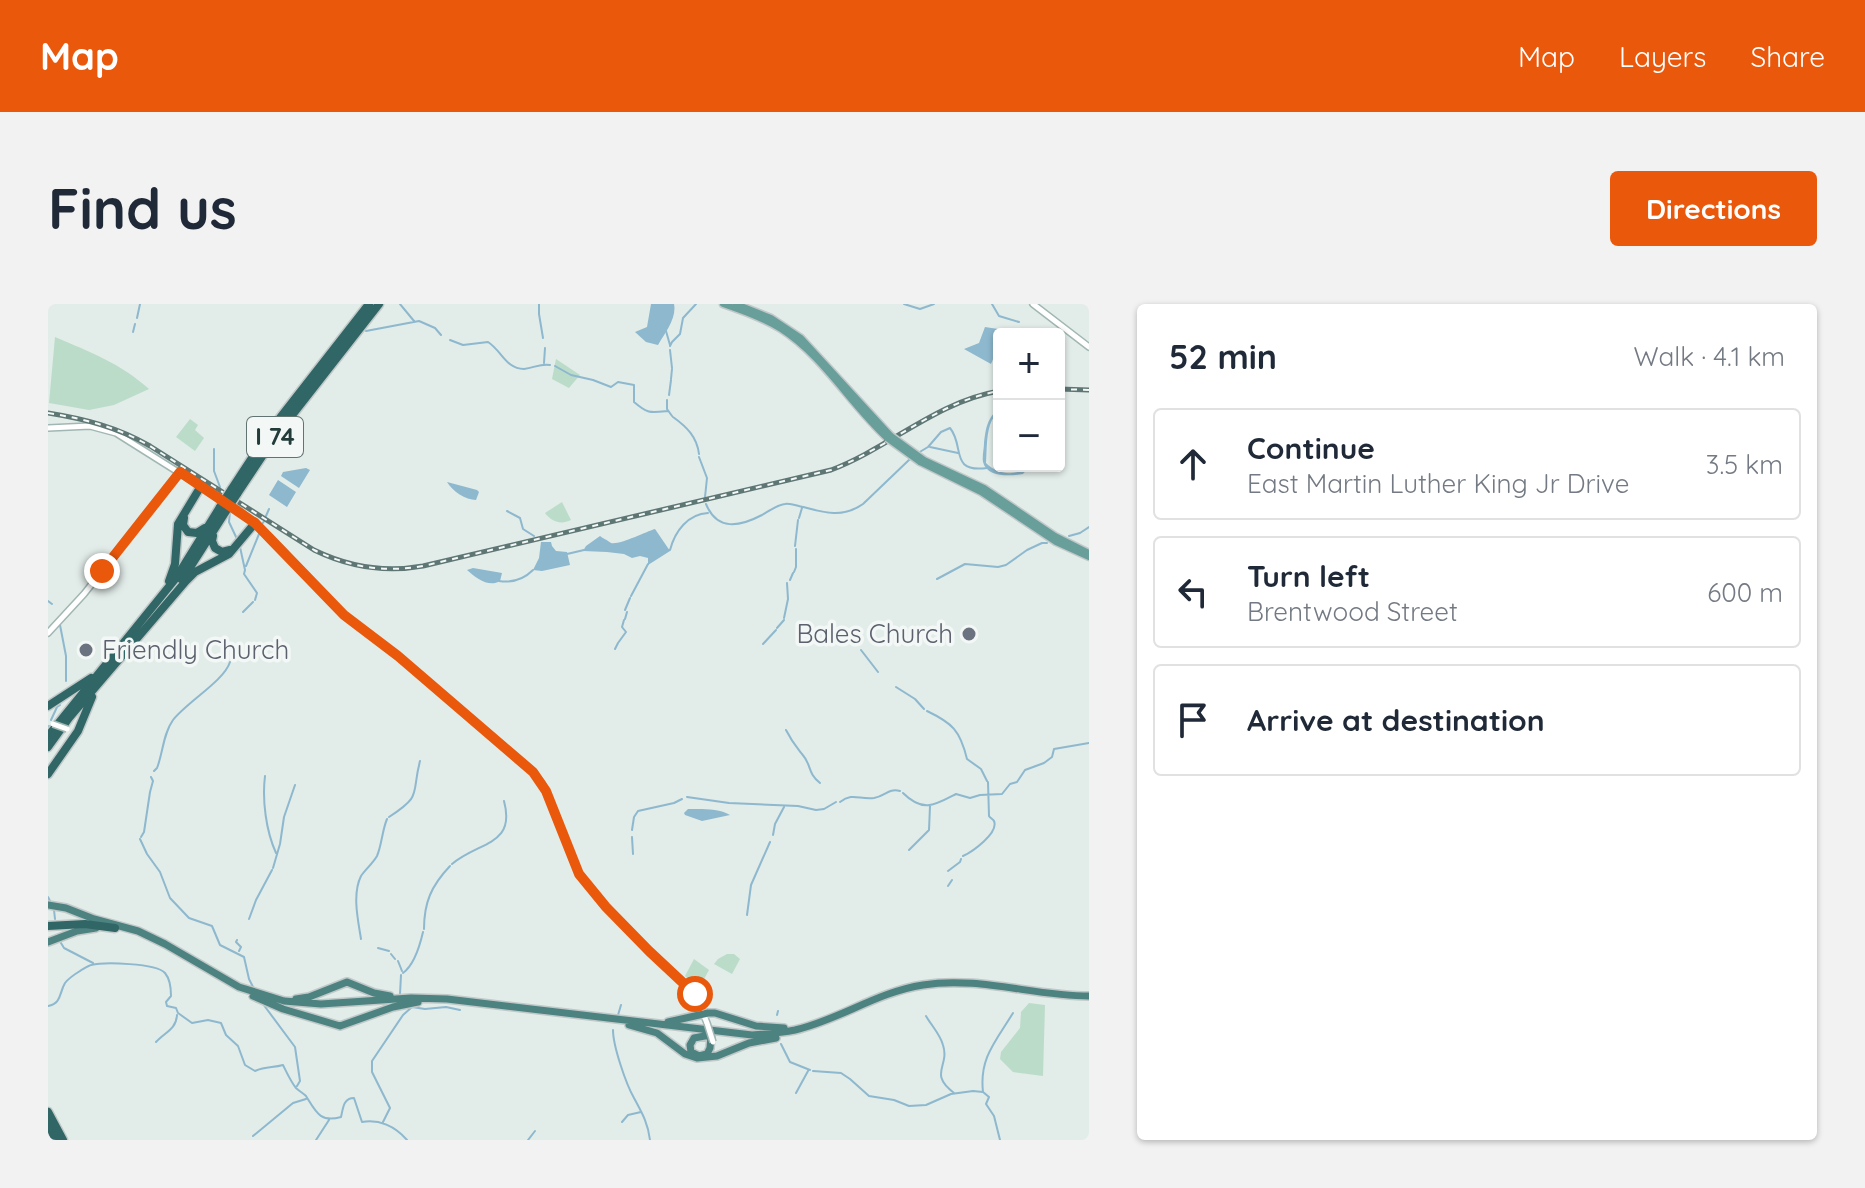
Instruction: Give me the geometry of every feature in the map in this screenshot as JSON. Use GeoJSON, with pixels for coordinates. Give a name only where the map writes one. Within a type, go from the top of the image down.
{"type":"FeatureCollection","features":[{"type":"Feature","properties":{"kind":"highway","name":"I 74"},"geometry":{"type":"LineString","coordinates":[[51,737],[164,601],[269,432],[369,304]]}},
{"type":"Feature","properties":{"kind":"highway","name":"I 74"},"geometry":{"type":"LineString","coordinates":[[234,492],[379,304]]}},
{"type":"Feature","properties":{"kind":"highway"},"geometry":{"type":"LineString","coordinates":[[202,486],[183,525],[188,532],[197,533],[214,524]]}},
{"type":"Feature","properties":{"kind":"highway"},"geometry":{"type":"LineString","coordinates":[[164,601],[174,570],[178,524],[202,486]]}},
{"type":"Feature","properties":{"kind":"highway"},"geometry":{"type":"LineString","coordinates":[[214,524],[212,541],[215,548],[222,552],[234,547],[254,522]]}},
{"type":"Feature","properties":{"kind":"highway"},"geometry":{"type":"LineString","coordinates":[[164,601],[195,572],[234,549],[254,522]]}},
{"type":"Feature","properties":{"kind":"highway","name":"I 74"},"geometry":{"type":"LineString","coordinates":[[48,748],[51,737],[114,655],[164,601]]}},
{"type":"Feature","properties":{"kind":"highway"},"geometry":{"type":"LineString","coordinates":[[48,706],[83,684],[114,655]]}},
{"type":"Feature","properties":{"kind":"highway"},"geometry":{"type":"LineString","coordinates":[[48,774],[78,731],[92,697],[113,666]]}},
{"type":"Feature","properties":{"kind":"highway"},"geometry":{"type":"LineString","coordinates":[[48,905],[66,908],[134,933],[221,981],[283,1009],[340,1026],[346,1033]]}},
{"type":"Feature","properties":{"kind":"highway"},"geometry":{"type":"LineString","coordinates":[[48,924],[114,926],[133,930],[157,940],[228,981],[271,998],[300,1003],[452,999],[752,1035],[794,1030],[893,992],[928,984],[960,983],[1089,998]]}},
{"type":"Feature","properties":{"kind":"highway"},"geometry":{"type":"LineString","coordinates":[[48,942],[90,928],[114,926]]}},
{"type":"Feature","properties":{"kind":"highway"},"geometry":{"type":"LineString","coordinates":[[271,998],[309,997],[347,982],[381,995],[712,1038],[786,1035]]}},
{"type":"Feature","properties":{"kind":"highway"},"geometry":{"type":"LineString","coordinates":[[622,1024],[652,1031],[692,1057],[717,1056],[749,1043],[819,1025],[891,997],[931,988],[975,988],[1047,997],[1089,998]]}},
{"type":"Feature","properties":{"kind":"highway"},"geometry":{"type":"LineString","coordinates":[[253,996],[308,1007],[424,1000]]}},
{"type":"Feature","properties":{"kind":"highway"},"geometry":{"type":"LineString","coordinates":[[340,1026],[393,1007],[424,1000]]}},
{"type":"Feature","properties":{"kind":"highway"},"geometry":{"type":"LineString","coordinates":[[637,1022],[672,1022],[704,1014],[719,1014],[774,1028],[822,1020]]}},
{"type":"Feature","properties":{"kind":"highway"},"geometry":{"type":"LineString","coordinates":[[48,1112],[63,1140]]}},
{"type":"Feature","properties":{"kind":"highway"},"geometry":{"type":"LineString","coordinates":[[48,1124],[56,1140]]}},
{"type":"Feature","properties":{"kind":"main road"},"geometry":{"type":"LineString","coordinates":[[723,304],[768,322],[794,338],[889,437],[922,461],[984,488],[1089,555]]}},
{"type":"Feature","properties":{"kind":"main road"},"geometry":{"type":"LineString","coordinates":[[736,304],[771,318],[805,342],[889,437]]}},
{"type":"Feature","properties":{"kind":"main road"},"geometry":{"type":"LineString","coordinates":[[1033,304],[1089,347]]}},
{"type":"Feature","properties":{"kind":"main road"},"geometry":{"type":"LineString","coordinates":[[48,429],[90,426],[107,430],[180,472],[254,522],[344,615],[398,656],[536,775],[546,791],[579,874],[606,907],[695,994],[717,1056]]}},
{"type":"Feature","properties":{"kind":"main road"},"geometry":{"type":"LineString","coordinates":[[48,633],[89,587],[180,472]]}},
{"type":"Feature","properties":{"kind":"main road"},"geometry":{"type":"LineString","coordinates":[[50,724],[78,731]]}},
{"type":"Feature","properties":{"kind":"green space"},"geometry":{"type":"Polygon","coordinates":[[[55,337],[116,365],[149,389],[114,405],[89,410],[49,403],[55,337]]]}},
{"type":"Feature","properties":{"kind":"green space"},"geometry":{"type":"Polygon","coordinates":[[[556,359],[580,375],[569,388],[552,379],[556,359]]]}},
{"type":"Feature","properties":{"kind":"green space"},"geometry":{"type":"Polygon","coordinates":[[[190,419],[198,425],[195,430],[204,438],[195,451],[176,437],[190,419]]]}},
{"type":"Feature","properties":{"kind":"green space"},"geometry":{"type":"Polygon","coordinates":[[[562,502],[571,520],[567,522],[554,520],[545,513],[562,502]]]}},
{"type":"Feature","properties":{"kind":"green space"},"geometry":{"type":"Polygon","coordinates":[[[727,954],[734,954],[740,959],[732,974],[714,964],[727,954]]]}},
{"type":"Feature","properties":{"kind":"green space"},"geometry":{"type":"Polygon","coordinates":[[[694,959],[709,970],[703,981],[695,976],[688,979],[685,976],[694,959]]]}},
{"type":"Feature","properties":{"kind":"green space"},"geometry":{"type":"Polygon","coordinates":[[[1029,1003],[1045,1005],[1043,1076],[1013,1072],[1000,1059],[1001,1052],[1020,1028],[1021,1012],[1029,1003]]]}},
{"type":"Feature","properties":{"kind":"water"},"geometry":{"type":"Polygon","coordinates":[[[651,304],[674,304],[672,320],[658,345],[646,342],[635,332],[647,327],[651,304]]]}},
{"type":"Feature","properties":{"kind":"water"},"geometry":{"type":"Polygon","coordinates":[[[985,327],[993,328],[991,364],[964,349],[979,343],[985,327]]]}},
{"type":"Feature","properties":{"kind":"water"},"geometry":{"type":"Polygon","coordinates":[[[992,416],[986,463],[993,467],[993,472],[1025,472],[1023,474],[994,473],[985,467],[986,428],[992,416]]]}},
{"type":"Feature","properties":{"kind":"water"},"geometry":{"type":"Polygon","coordinates":[[[310,470],[299,488],[281,476],[283,472],[310,470]]]}},
{"type":"Feature","properties":{"kind":"water"},"geometry":{"type":"Polygon","coordinates":[[[278,480],[296,492],[287,507],[269,495],[278,480]]]}},
{"type":"Feature","properties":{"kind":"water"},"geometry":{"type":"Polygon","coordinates":[[[447,482],[477,490],[476,500],[460,494],[447,482]]]}},
{"type":"Feature","properties":{"kind":"water"},"geometry":{"type":"Polygon","coordinates":[[[655,529],[670,551],[648,565],[648,558],[640,556],[632,558],[624,554],[583,551],[600,536],[615,543],[655,529]]]}},
{"type":"Feature","properties":{"kind":"water"},"geometry":{"type":"Polygon","coordinates":[[[541,542],[551,542],[556,551],[567,552],[570,565],[533,570],[539,558],[541,542]]]}},
{"type":"Feature","properties":{"kind":"water"},"geometry":{"type":"Polygon","coordinates":[[[473,568],[502,573],[500,581],[483,581],[467,570],[473,568]]]}},
{"type":"Feature","properties":{"kind":"water"},"geometry":{"type":"Polygon","coordinates":[[[688,809],[715,810],[730,815],[702,821],[685,815],[688,809]]]}},
{"type":"Feature","properties":{"kind":"waterway"},"geometry":{"type":"LineString","coordinates":[[137,318],[140,304]]}},
{"type":"Feature","properties":{"kind":"waterway"},"geometry":{"type":"LineString","coordinates":[[400,304],[414,321]]}},
{"type":"Feature","properties":{"kind":"waterway"},"geometry":{"type":"LineString","coordinates":[[539,304],[543,338]]}},
{"type":"Feature","properties":{"kind":"waterway"},"geometry":{"type":"LineString","coordinates":[[670,346],[680,334],[683,318],[696,304]]}},
{"type":"Feature","properties":{"kind":"waterway"},"geometry":{"type":"LineString","coordinates":[[904,304],[920,309],[934,304]]}},
{"type":"Feature","properties":{"kind":"waterway"},"geometry":{"type":"LineString","coordinates":[[992,304],[999,316],[1019,322]]}},
{"type":"Feature","properties":{"kind":"waterway"},"geometry":{"type":"LineString","coordinates":[[366,331],[419,321],[435,328],[441,335]]}},
{"type":"Feature","properties":{"kind":"waterway"},"geometry":{"type":"LineString","coordinates":[[133,332],[135,324]]}},
{"type":"Feature","properties":{"kind":"waterway"},"geometry":{"type":"LineString","coordinates":[[666,331],[670,345]]}},
{"type":"Feature","properties":{"kind":"waterway"},"geometry":{"type":"LineString","coordinates":[[450,340],[463,345],[488,342],[508,363],[518,368],[550,365]]}},
{"type":"Feature","properties":{"kind":"waterway"},"geometry":{"type":"LineString","coordinates":[[544,363],[545,348]]}},
{"type":"Feature","properties":{"kind":"waterway"},"geometry":{"type":"LineString","coordinates":[[670,350],[672,368]]}},
{"type":"Feature","properties":{"kind":"waterway"},"geometry":{"type":"LineString","coordinates":[[555,366],[571,375],[611,387],[618,382],[634,385],[634,402],[639,406],[650,412],[668,411]]}},
{"type":"Feature","properties":{"kind":"waterway"},"geometry":{"type":"LineString","coordinates":[[671,379],[672,369]]}},
{"type":"Feature","properties":{"kind":"waterway"},"geometry":{"type":"LineString","coordinates":[[669,395],[671,380]]}},
{"type":"Feature","properties":{"kind":"waterway"},"geometry":{"type":"LineString","coordinates":[[667,400],[667,409],[672,416]]}},
{"type":"Feature","properties":{"kind":"waterway"},"geometry":{"type":"LineString","coordinates":[[673,417],[690,433],[699,454]]}},
{"type":"Feature","properties":{"kind":"waterway"},"geometry":{"type":"LineString","coordinates":[[918,453],[950,428],[963,462],[967,466],[987,468]]}},
{"type":"Feature","properties":{"kind":"waterway"},"geometry":{"type":"LineString","coordinates":[[930,447],[958,453]]}},
{"type":"Feature","properties":{"kind":"waterway"},"geometry":{"type":"LineString","coordinates":[[214,449],[214,471],[220,487]]}},
{"type":"Feature","properties":{"kind":"waterway"},"geometry":{"type":"LineString","coordinates":[[699,457],[707,478],[705,497]]}},
{"type":"Feature","properties":{"kind":"waterway"},"geometry":{"type":"LineString","coordinates":[[706,504],[716,519],[730,524],[745,522],[785,504],[841,513],[863,504],[910,459]]}},
{"type":"Feature","properties":{"kind":"waterway"},"geometry":{"type":"LineString","coordinates":[[799,518],[802,508]]}},
{"type":"Feature","properties":{"kind":"waterway"},"geometry":{"type":"LineString","coordinates":[[266,516],[269,509]]}},
{"type":"Feature","properties":{"kind":"waterway"},"geometry":{"type":"LineString","coordinates":[[230,511],[229,522],[237,539]]}},
{"type":"Feature","properties":{"kind":"waterway"},"geometry":{"type":"LineString","coordinates":[[507,511],[520,518],[523,529],[534,536]]}},
{"type":"Feature","properties":{"kind":"waterway"},"geometry":{"type":"LineString","coordinates":[[667,550],[670,550],[683,525],[694,517],[708,513]]}},
{"type":"Feature","properties":{"kind":"waterway"},"geometry":{"type":"LineString","coordinates":[[262,524],[265,520]]}},
{"type":"Feature","properties":{"kind":"waterway"},"geometry":{"type":"LineString","coordinates":[[795,546],[798,520]]}},
{"type":"Feature","properties":{"kind":"waterway"},"geometry":{"type":"LineString","coordinates":[[1069,536],[1089,527]]}},
{"type":"Feature","properties":{"kind":"waterway"},"geometry":{"type":"LineString","coordinates":[[246,566],[259,534]]}},
{"type":"Feature","properties":{"kind":"waterway"},"geometry":{"type":"LineString","coordinates":[[937,579],[965,564],[1006,565],[1027,550],[1047,543]]}},
{"type":"Feature","properties":{"kind":"waterway"},"geometry":{"type":"LineString","coordinates":[[240,547],[244,574],[257,593],[255,600]]}},
{"type":"Feature","properties":{"kind":"waterway"},"geometry":{"type":"LineString","coordinates":[[794,572],[796,549]]}},
{"type":"Feature","properties":{"kind":"waterway"},"geometry":{"type":"LineString","coordinates":[[567,554],[584,550]]}},
{"type":"Feature","properties":{"kind":"waterway"},"geometry":{"type":"LineString","coordinates":[[631,596],[648,564]]}},
{"type":"Feature","properties":{"kind":"waterway"},"geometry":{"type":"LineString","coordinates":[[499,581],[517,580],[533,570]]}},
{"type":"Feature","properties":{"kind":"waterway"},"geometry":{"type":"LineString","coordinates":[[790,580],[793,573]]}},
{"type":"Feature","properties":{"kind":"waterway"},"geometry":{"type":"LineString","coordinates":[[784,618],[787,583]]}},
{"type":"Feature","properties":{"kind":"waterway"},"geometry":{"type":"LineString","coordinates":[[625,610],[630,598]]}},
{"type":"Feature","properties":{"kind":"waterway"},"geometry":{"type":"LineString","coordinates":[[48,601],[52,604]]}},
{"type":"Feature","properties":{"kind":"waterway"},"geometry":{"type":"LineString","coordinates":[[243,612],[253,602]]}},
{"type":"Feature","properties":{"kind":"waterway"},"geometry":{"type":"LineString","coordinates":[[625,619],[627,612]]}},
{"type":"Feature","properties":{"kind":"waterway"},"geometry":{"type":"LineString","coordinates":[[615,649],[626,632],[622,627],[624,620]]}},
{"type":"Feature","properties":{"kind":"waterway"},"geometry":{"type":"LineString","coordinates":[[777,628],[784,620]]}},
{"type":"Feature","properties":{"kind":"waterway"},"geometry":{"type":"LineString","coordinates":[[60,625],[66,656],[66,681]]}},
{"type":"Feature","properties":{"kind":"waterway"},"geometry":{"type":"LineString","coordinates":[[763,644],[776,630]]}},
{"type":"Feature","properties":{"kind":"waterway"},"geometry":{"type":"LineString","coordinates":[[861,650],[878,672]]}},
{"type":"Feature","properties":{"kind":"waterway"},"geometry":{"type":"LineString","coordinates":[[154,771],[173,720],[221,677],[230,662]]}},
{"type":"Feature","properties":{"kind":"waterway"},"geometry":{"type":"LineString","coordinates":[[896,687],[924,709]]}},
{"type":"Feature","properties":{"kind":"waterway"},"geometry":{"type":"LineString","coordinates":[[51,720],[60,705]]}},
{"type":"Feature","properties":{"kind":"waterway"},"geometry":{"type":"LineString","coordinates":[[927,711],[954,729],[967,759],[981,769],[987,781]]}},
{"type":"Feature","properties":{"kind":"waterway"},"geometry":{"type":"LineString","coordinates":[[786,730],[820,783]]}},
{"type":"Feature","properties":{"kind":"waterway"},"geometry":{"type":"LineString","coordinates":[[903,793],[923,805],[956,794],[970,798],[1002,794],[1010,784],[1017,782],[1025,770],[1052,757],[1054,749],[1089,743]]}},
{"type":"Feature","properties":{"kind":"waterway"},"geometry":{"type":"LineString","coordinates":[[389,817],[407,804],[414,794],[420,761]]}},
{"type":"Feature","properties":{"kind":"waterway"},"geometry":{"type":"LineString","coordinates":[[265,776],[266,815],[276,853]]}},
{"type":"Feature","properties":{"kind":"waterway"},"geometry":{"type":"LineString","coordinates":[[141,837],[153,781],[151,777]]}},
{"type":"Feature","properties":{"kind":"waterway"},"geometry":{"type":"LineString","coordinates":[[963,856],[984,842],[993,831],[994,821],[989,816],[988,782]]}},
{"type":"Feature","properties":{"kind":"waterway"},"geometry":{"type":"LineString","coordinates":[[273,868],[284,817],[295,785]]}},
{"type":"Feature","properties":{"kind":"waterway"},"geometry":{"type":"LineString","coordinates":[[840,802],[849,797],[874,798],[900,791]]}},
{"type":"Feature","properties":{"kind":"waterway"},"geometry":{"type":"LineString","coordinates":[[687,797],[816,810],[836,802]]}},
{"type":"Feature","properties":{"kind":"waterway"},"geometry":{"type":"LineString","coordinates":[[632,830],[638,811],[682,799]]}},
{"type":"Feature","properties":{"kind":"waterway"},"geometry":{"type":"LineString","coordinates":[[452,864],[500,835],[505,827],[504,801]]}},
{"type":"Feature","properties":{"kind":"waterway"},"geometry":{"type":"LineString","coordinates":[[909,850],[929,830],[930,806]]}},
{"type":"Feature","properties":{"kind":"waterway"},"geometry":{"type":"LineString","coordinates":[[773,835],[784,807]]}},
{"type":"Feature","properties":{"kind":"waterway"},"geometry":{"type":"LineString","coordinates":[[361,939],[356,907],[358,883],[377,856],[387,819]]}},
{"type":"Feature","properties":{"kind":"waterway"},"geometry":{"type":"LineString","coordinates":[[632,837],[633,854]]}},
{"type":"Feature","properties":{"kind":"waterway"},"geometry":{"type":"LineString","coordinates":[[140,839],[160,872],[170,898],[189,918],[212,926],[220,945],[244,957],[253,987]]}},
{"type":"Feature","properties":{"kind":"waterway"},"geometry":{"type":"LineString","coordinates":[[747,915],[751,885],[770,842]]}},
{"type":"Feature","properties":{"kind":"waterway"},"geometry":{"type":"LineString","coordinates":[[948,871],[961,859]]}},
{"type":"Feature","properties":{"kind":"waterway"},"geometry":{"type":"LineString","coordinates":[[424,929],[430,895],[450,866]]}},
{"type":"Feature","properties":{"kind":"waterway"},"geometry":{"type":"LineString","coordinates":[[249,919],[272,870]]}},
{"type":"Feature","properties":{"kind":"waterway"},"geometry":{"type":"LineString","coordinates":[[948,886],[952,880]]}},
{"type":"Feature","properties":{"kind":"waterway"},"geometry":{"type":"LineString","coordinates":[[48,897],[50,901]]}},
{"type":"Feature","properties":{"kind":"waterway"},"geometry":{"type":"LineString","coordinates":[[54,910],[55,919]]}},
{"type":"Feature","properties":{"kind":"waterway"},"geometry":{"type":"LineString","coordinates":[[403,973],[413,960],[423,932]]}},
{"type":"Feature","properties":{"kind":"waterway"},"geometry":{"type":"LineString","coordinates":[[237,940],[241,947],[239,951]]}},
{"type":"Feature","properties":{"kind":"waterway"},"geometry":{"type":"LineString","coordinates":[[61,943],[64,948],[93,963]]}},
{"type":"Feature","properties":{"kind":"waterway"},"geometry":{"type":"LineString","coordinates":[[378,948],[389,951]]}},
{"type":"Feature","properties":{"kind":"waterway"},"geometry":{"type":"LineString","coordinates":[[391,954],[395,959]]}},
{"type":"Feature","properties":{"kind":"waterway"},"geometry":{"type":"LineString","coordinates":[[398,961],[402,971]]}},
{"type":"Feature","properties":{"kind":"waterway"},"geometry":{"type":"LineString","coordinates":[[48,1006],[58,1000],[68,979],[90,965],[130,964],[160,970],[170,984],[171,996],[166,1002],[167,1006],[176,1008],[192,1023],[208,1020],[221,1023],[226,1035],[238,1046],[245,1065],[255,1071],[283,1065],[296,1088],[323,1117],[341,1117],[346,1102],[354,1098],[362,1122],[386,1125],[407,1140]]}},
{"type":"Feature","properties":{"kind":"waterway"},"geometry":{"type":"LineString","coordinates":[[400,994],[401,975]]}},
{"type":"Feature","properties":{"kind":"waterway"},"geometry":{"type":"LineString","coordinates":[[263,1004],[295,1047],[300,1081],[297,1086]]}},
{"type":"Feature","properties":{"kind":"waterway"},"geometry":{"type":"LineString","coordinates":[[618,1015],[621,1005]]}},
{"type":"Feature","properties":{"kind":"waterway"},"geometry":{"type":"LineString","coordinates":[[383,1122],[390,1108],[372,1072],[372,1061],[403,1015],[412,1007],[460,1010]]}},
{"type":"Feature","properties":{"kind":"waterway"},"geometry":{"type":"LineString","coordinates":[[777,1015],[778,1011]]}},
{"type":"Feature","properties":{"kind":"waterway"},"geometry":{"type":"LineString","coordinates":[[1000,1140],[994,1116],[986,1104],[989,1097],[983,1092],[982,1080],[990,1050],[1013,1013]]}},
{"type":"Feature","properties":{"kind":"waterway"},"geometry":{"type":"LineString","coordinates":[[156,1042],[172,1027],[177,1015]]}},
{"type":"Feature","properties":{"kind":"waterway"},"geometry":{"type":"LineString","coordinates":[[926,1016],[943,1045],[942,1080],[954,1093]]}},
{"type":"Feature","properties":{"kind":"waterway"},"geometry":{"type":"LineString","coordinates":[[613,1030],[620,1065],[644,1118],[650,1140]]}},
{"type":"Feature","properties":{"kind":"waterway"},"geometry":{"type":"LineString","coordinates":[[781,1044],[790,1062],[810,1070]]}},
{"type":"Feature","properties":{"kind":"waterway"},"geometry":{"type":"LineString","coordinates":[[796,1093],[808,1071]]}},
{"type":"Feature","properties":{"kind":"waterway"},"geometry":{"type":"LineString","coordinates":[[813,1071],[841,1073],[869,1096],[909,1106],[926,1105],[951,1094],[983,1092]]}},
{"type":"Feature","properties":{"kind":"waterway"},"geometry":{"type":"LineString","coordinates":[[253,1136],[293,1103],[306,1099]]}},
{"type":"Feature","properties":{"kind":"waterway"},"geometry":{"type":"LineString","coordinates":[[622,1122],[628,1115],[641,1112]]}},
{"type":"Feature","properties":{"kind":"waterway"},"geometry":{"type":"LineString","coordinates":[[316,1140],[329,1120]]}},
{"type":"Feature","properties":{"kind":"waterway"},"geometry":{"type":"LineString","coordinates":[[528,1140],[535,1131]]}},
{"type":"Feature","properties":{"kind":"railway"},"geometry":{"type":"LineString","coordinates":[[1065,389],[1089,390]]}},
{"type":"Feature","properties":{"kind":"railway"},"geometry":{"type":"LineString","coordinates":[[48,413],[100,425],[138,439],[314,550],[340,561],[394,569],[423,566],[831,470],[933,415],[993,393]]}},
{"type":"Feature","properties":{"kind":"place","name":"Bales Church"},"geometry":{"type":"Point","coordinates":[969,634]}},
{"type":"Feature","properties":{"kind":"place","name":"Friendly Church"},"geometry":{"type":"Point","coordinates":[86,650]}},
{"type":"Feature","properties":{"kind":"route"},"geometry":{"type":"LineString","coordinates":[[102,571],[180,472],[240,511],[260,527],[344,615],[398,656],[533,772],[546,791],[579,874],[606,907],[695,994]]}}]}
